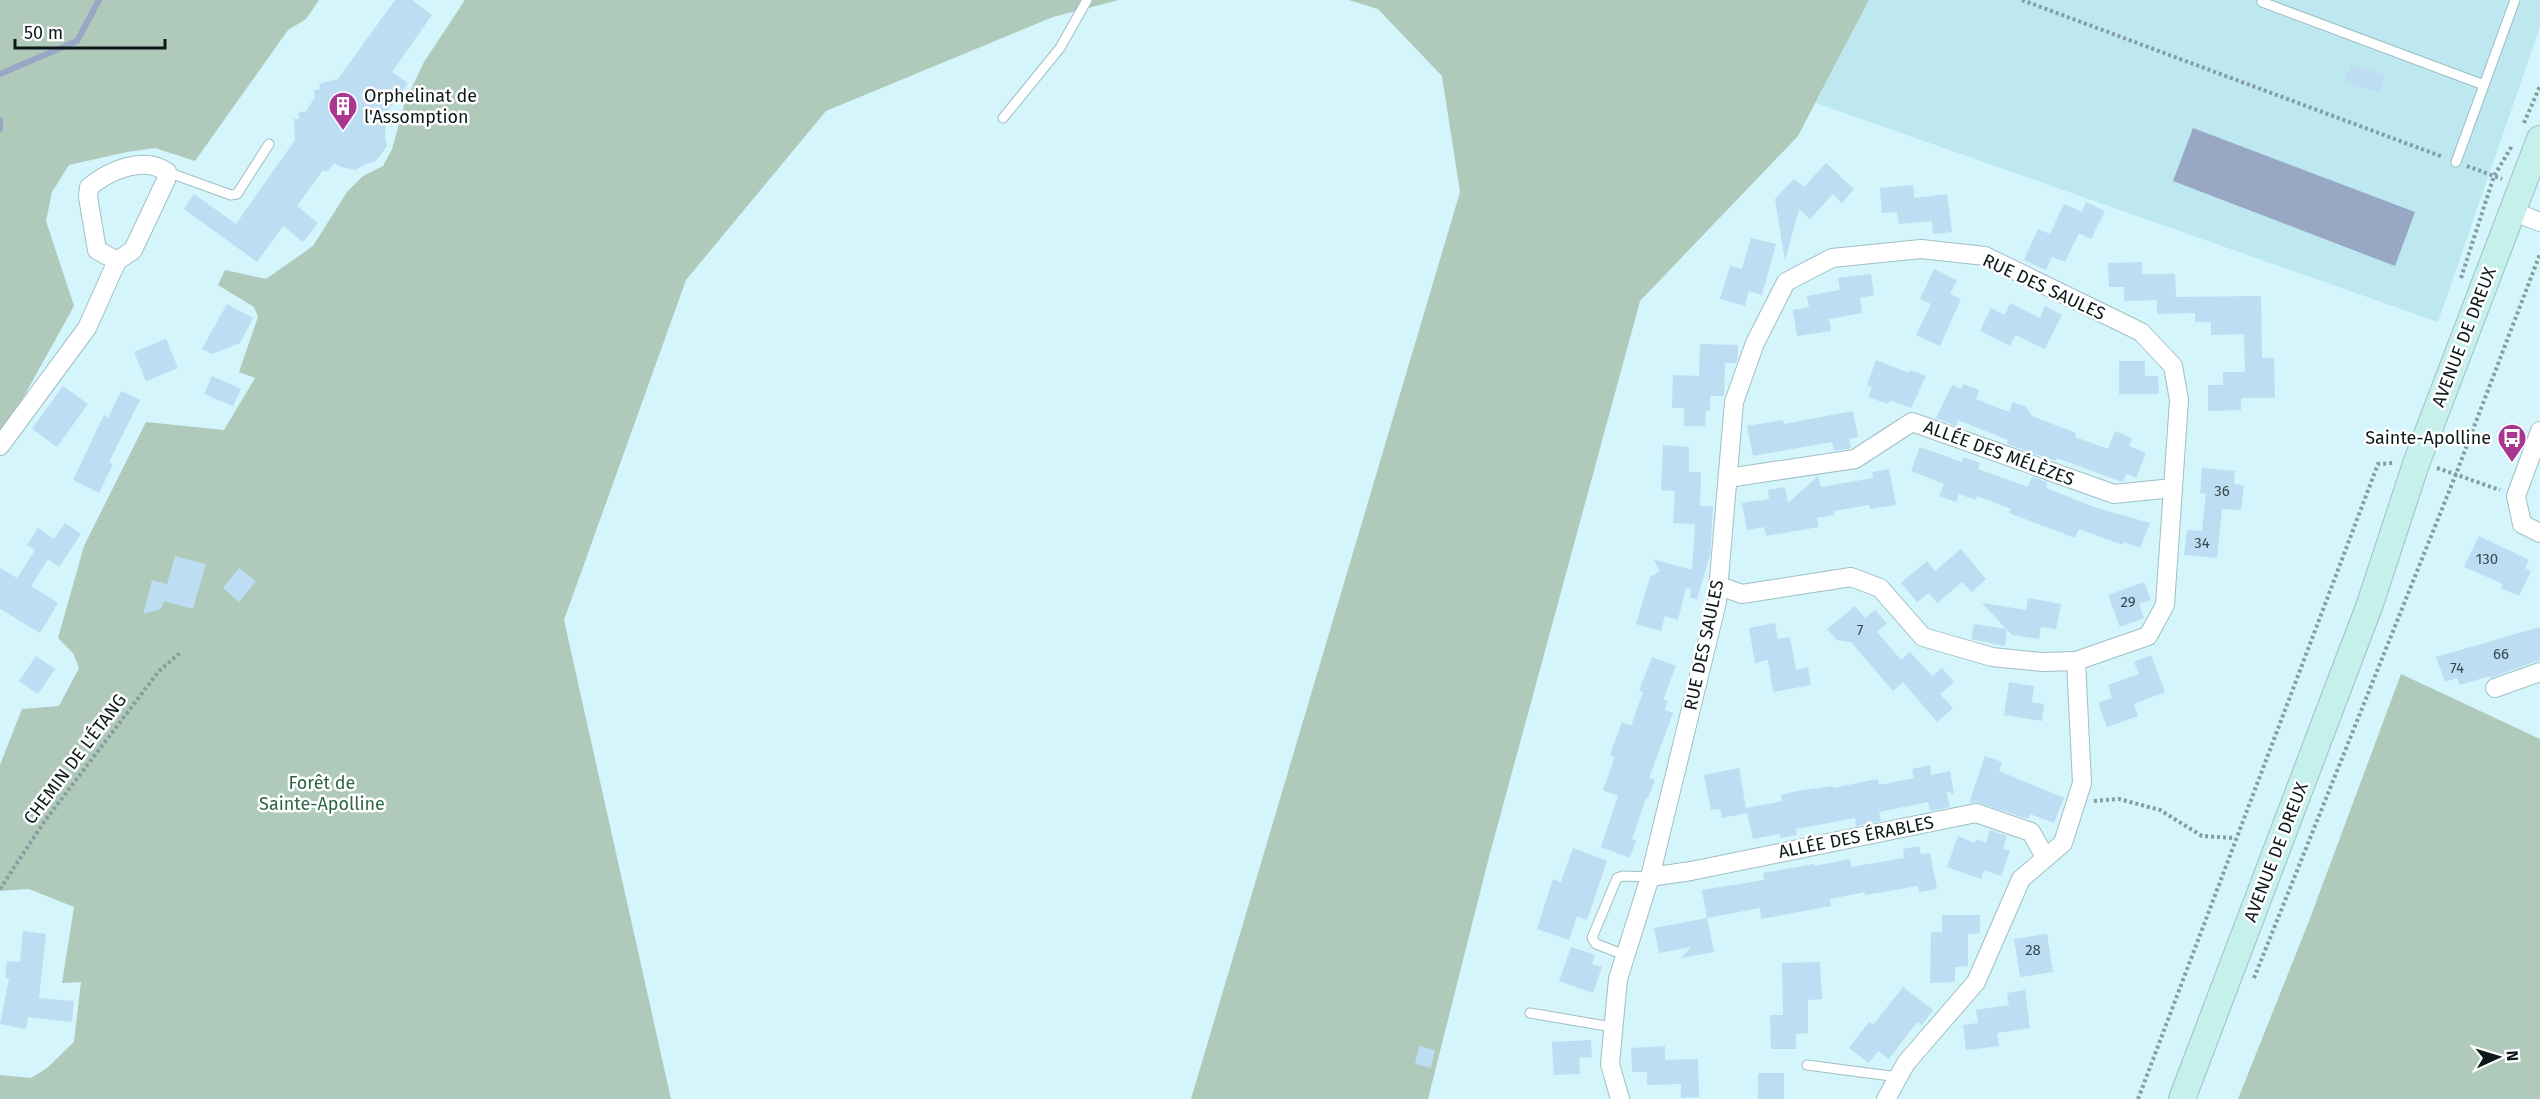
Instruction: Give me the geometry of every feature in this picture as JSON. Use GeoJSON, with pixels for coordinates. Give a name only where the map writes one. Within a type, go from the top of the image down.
{"type":"FeatureCollection","features":[{"type":"Feature","properties":{"kind":"main road","name":"AVENUE DE DREUX"},"geometry":{"type":"LineString","coordinates":[[2370,604],[2444,470],[2526,217],[2530,157]]}},
{"type":"Feature","properties":{"kind":"main road","name":"AVENUE DE DREUX"},"geometry":{"type":"LineString","coordinates":[[2182,1099],[2370,604],[2417,461],[2526,217]]}},
{"type":"Feature","properties":{"kind":"street"},"geometry":{"type":"LineString","coordinates":[[0,446],[87,328],[117,261],[133,250],[166,180],[167,172],[158,166],[146,164],[106,174],[89,187],[88,197],[97,249],[117,261]]}},
{"type":"Feature","properties":{"kind":"street","name":"RUE DES SAULES"},"geometry":{"type":"LineString","coordinates":[[1620,1099],[1610,1064],[1618,979],[1650,877],[1719,586],[1734,402],[1755,343],[1786,282],[1832,258],[1921,249],[1985,256],[2140,332],[2173,366],[2180,400],[2165,605],[2148,636],[2076,661],[2042,662],[1992,657],[1923,637],[1880,588],[1851,577],[1742,594],[1719,586]]}},
{"type":"Feature","properties":{"kind":"street","name":"ALLÉE DES MÉLÈZES"},"geometry":{"type":"LineString","coordinates":[[1728,478],[1855,459],[1912,422],[2114,494],[2173,488]]}},
{"type":"Feature","properties":{"kind":"street"},"geometry":{"type":"LineString","coordinates":[[2540,431],[2516,496],[2522,524],[2540,533]]}},
{"type":"Feature","properties":{"kind":"street"},"geometry":{"type":"LineString","coordinates":[[1886,1099],[1906,1063],[1976,982],[2021,879],[2063,843],[2082,783],[2076,661]]}},
{"type":"Feature","properties":{"kind":"street"},"geometry":{"type":"LineString","coordinates":[[2495,688],[2540,672]]}},
{"type":"Feature","properties":{"kind":"street","name":"ALLÉE DES ÉRABLES"},"geometry":{"type":"LineString","coordinates":[[1650,877],[1691,871],[1976,813],[2031,832],[2046,857]]}},
{"type":"Feature","properties":{"kind":"lane"},"geometry":{"type":"LineString","coordinates":[[1003,117],[1060,48],[1087,0]]}},
{"type":"Feature","properties":{"kind":"lane"},"geometry":{"type":"LineString","coordinates":[[2456,162],[2515,0]]}},
{"type":"Feature","properties":{"kind":"lane"},"geometry":{"type":"LineString","coordinates":[[2262,2],[2484,85]]}},
{"type":"Feature","properties":{"kind":"lane"},"geometry":{"type":"LineString","coordinates":[[167,172],[231,195],[237,194],[269,144]]}},
{"type":"Feature","properties":{"kind":"lane"},"geometry":{"type":"LineString","coordinates":[[1625,955],[1596,944],[1592,938],[1617,878],[1623,876],[1650,877]]}},
{"type":"Feature","properties":{"kind":"lane"},"geometry":{"type":"LineString","coordinates":[[1530,1013],[1612,1027]]}},
{"type":"Feature","properties":{"kind":"lane"},"geometry":{"type":"LineString","coordinates":[[1807,1065],[1898,1077]]}},
{"type":"Feature","properties":{"kind":"path"},"geometry":{"type":"LineString","coordinates":[[2022,0],[2494,176],[2530,157]]}},
{"type":"Feature","properties":{"kind":"path"},"geometry":{"type":"LineString","coordinates":[[2530,157],[2540,86]]}},
{"type":"Feature","properties":{"kind":"path"},"geometry":{"type":"LineString","coordinates":[[2458,285],[2501,161],[2530,157]]}},
{"type":"Feature","properties":{"kind":"path"},"geometry":{"type":"LineString","coordinates":[[2250,989],[2444,470],[2540,254]]}},
{"type":"Feature","properties":{"kind":"path"},"geometry":{"type":"LineString","coordinates":[[2138,1099],[2378,464],[2399,462],[2395,473]]}},
{"type":"Feature","properties":{"kind":"path"},"geometry":{"type":"LineString","coordinates":[[2444,470],[2516,496]]}},
{"type":"Feature","properties":{"kind":"path","name":"CHEMIN DE L'ÉTANG"},"geometry":{"type":"LineString","coordinates":[[0,888],[44,822],[123,718],[159,671],[180,653]]}},
{"type":"Feature","properties":{"kind":"path"},"geometry":{"type":"LineString","coordinates":[[2076,803],[2120,798],[2160,810],[2202,836],[2235,838]]}},
{"type":"Feature","properties":{"kind":"shaded area"},"geometry":{"type":"Polygon","coordinates":[[[1869,0],[2540,0],[2540,27],[2438,322],[1816,103],[1869,0]]]}},
{"type":"Feature","properties":{"kind":"shaded area"},"geometry":{"type":"Polygon","coordinates":[[[2193,128],[2415,212],[2395,266],[2173,181],[2193,128]]]}},
{"type":"Feature","properties":{"kind":"green space"},"geometry":{"type":"Polygon","coordinates":[[[0,0],[319,0],[306,19],[288,30],[195,161],[155,148],[69,165],[52,192],[46,221],[74,306],[7,427],[0,430],[0,0]]]}},
{"type":"Feature","properties":{"kind":"green space","name":"Forêt de Sainte-Apolline"},"geometry":{"type":"Polygon","coordinates":[[[465,0],[1119,0],[1053,17],[826,111],[686,280],[564,620],[671,1099],[0,1099],[0,1075],[31,1078],[47,1068],[74,1042],[81,982],[62,983],[74,907],[29,889],[0,891],[0,765],[22,709],[59,706],[79,668],[73,653],[58,638],[84,546],[146,422],[224,430],[255,378],[239,372],[258,317],[254,307],[218,285],[225,270],[266,279],[313,246],[347,192],[363,176],[383,166],[392,149],[405,102],[424,62],[465,0]]]}},
{"type":"Feature","properties":{"kind":"green space"},"geometry":{"type":"Polygon","coordinates":[[[1349,0],[1869,0],[1798,136],[1640,301],[1489,857],[1428,1099],[1191,1099],[1460,192],[1442,76],[1378,9],[1349,0]]]}},
{"type":"Feature","properties":{"kind":"green space"},"geometry":{"type":"Polygon","coordinates":[[[2401,674],[2540,739],[2540,1099],[2238,1099],[2309,921],[2401,674]]]}},
{"type":"Feature","properties":{"kind":"building","name":"Orphelinat de l'Assomption"},"geometry":{"type":"Polygon","coordinates":[[[395,0],[412,0],[432,15],[392,72],[408,83],[386,114],[387,146],[375,162],[355,170],[334,163],[327,172],[323,170],[297,206],[318,223],[303,242],[283,226],[257,262],[184,209],[194,194],[236,224],[295,140],[294,119],[300,119],[298,113],[306,111],[315,97],[314,90],[320,89],[319,84],[338,79],[395,0]]]}},
{"type":"Feature","properties":{"kind":"building"},"geometry":{"type":"Polygon","coordinates":[[[2351,64],[2385,75],[2380,93],[2345,81],[2351,64]]]}},
{"type":"Feature","properties":{"kind":"building"},"geometry":{"type":"Polygon","coordinates":[[[1826,163],[1854,189],[1842,203],[1833,194],[1810,219],[1799,209],[1785,261],[1775,199],[1794,179],[1804,187],[1826,163]]]}},
{"type":"Feature","properties":{"kind":"building"},"geometry":{"type":"Polygon","coordinates":[[[1913,185],[1914,198],[1947,194],[1952,232],[1933,234],[1932,221],[1899,224],[1897,212],[1882,213],[1880,188],[1913,185]]]}},
{"type":"Feature","properties":{"kind":"building"},"geometry":{"type":"Polygon","coordinates":[[[2086,202],[2105,211],[2091,239],[2079,233],[2065,262],[2052,257],[2046,270],[2024,260],[2038,229],[2050,234],[2064,204],[2082,212],[2086,202]]]}},
{"type":"Feature","properties":{"kind":"building"},"geometry":{"type":"Polygon","coordinates":[[[1751,238],[1776,244],[1762,295],[1749,291],[1745,306],[1720,299],[1730,266],[1742,269],[1751,238]]]}},
{"type":"Feature","properties":{"kind":"building"},"geometry":{"type":"Polygon","coordinates":[[[2142,262],[2142,274],[2175,274],[2176,297],[2261,296],[2262,358],[2274,358],[2275,398],[2241,398],[2241,410],[2208,411],[2208,385],[2223,385],[2223,372],[2245,372],[2244,334],[2211,335],[2211,322],[2195,322],[2195,313],[2157,314],[2157,300],[2124,301],[2124,287],[2109,287],[2108,263],[2142,262]]]}},
{"type":"Feature","properties":{"kind":"building"},"geometry":{"type":"Polygon","coordinates":[[[1934,269],[1957,280],[1950,294],[1961,299],[1940,346],[1916,335],[1931,304],[1920,299],[1934,269]]]}},
{"type":"Feature","properties":{"kind":"building"},"geometry":{"type":"Polygon","coordinates":[[[1871,274],[1874,295],[1860,298],[1862,313],[1829,319],[1831,331],[1797,336],[1793,310],[1809,307],[1807,296],[1840,290],[1838,278],[1871,274]]]}},
{"type":"Feature","properties":{"kind":"building"},"geometry":{"type":"Polygon","coordinates":[[[2010,303],[2040,318],[2045,306],[2062,315],[2045,349],[2015,335],[2010,346],[1980,331],[1991,308],[2005,315],[2010,303]]]}},
{"type":"Feature","properties":{"kind":"building"},"geometry":{"type":"Polygon","coordinates":[[[227,304],[253,318],[240,343],[212,354],[202,349],[227,304]]]}},
{"type":"Feature","properties":{"kind":"building"},"geometry":{"type":"Polygon","coordinates":[[[166,339],[178,368],[146,381],[134,352],[166,339]]]}},
{"type":"Feature","properties":{"kind":"building"},"geometry":{"type":"Polygon","coordinates":[[[1700,344],[1738,345],[1738,357],[1736,363],[1725,363],[1724,396],[1710,396],[1710,411],[1706,411],[1705,426],[1684,426],[1684,408],[1672,408],[1673,375],[1699,376],[1700,344]]]}},
{"type":"Feature","properties":{"kind":"building"},"geometry":{"type":"Polygon","coordinates":[[[1876,360],[1909,373],[1910,370],[1926,376],[1911,408],[1890,400],[1888,404],[1868,397],[1872,387],[1867,385],[1876,360]]]}},
{"type":"Feature","properties":{"kind":"building"},"geometry":{"type":"Polygon","coordinates":[[[2119,361],[2145,361],[2145,376],[2158,376],[2159,394],[2119,394],[2119,361]]]}},
{"type":"Feature","properties":{"kind":"building"},"geometry":{"type":"Polygon","coordinates":[[[212,376],[241,389],[233,406],[204,394],[212,376]]]}},
{"type":"Feature","properties":{"kind":"building"},"geometry":{"type":"Polygon","coordinates":[[[1963,384],[1979,390],[1976,399],[2009,412],[2013,402],[2026,407],[2032,416],[2076,433],[2075,437],[2108,449],[2115,431],[2132,438],[2129,446],[2146,453],[2136,478],[2127,474],[2122,482],[2057,458],[2056,461],[2007,444],[2008,440],[1958,420],[1956,426],[1936,418],[1952,385],[1961,389],[1963,384]]]}},
{"type":"Feature","properties":{"kind":"building"},"geometry":{"type":"Polygon","coordinates":[[[63,386],[88,404],[57,447],[32,429],[63,386]]]}},
{"type":"Feature","properties":{"kind":"building"},"geometry":{"type":"Polygon","coordinates":[[[121,391],[140,400],[109,462],[113,464],[99,493],[73,480],[104,415],[108,418],[121,391]]]}},
{"type":"Feature","properties":{"kind":"building"},"geometry":{"type":"Polygon","coordinates":[[[1853,411],[1858,437],[1849,439],[1851,448],[1834,451],[1832,442],[1753,456],[1747,426],[1783,420],[1784,424],[1853,411]]]}},
{"type":"Feature","properties":{"kind":"building"},"geometry":{"type":"Polygon","coordinates":[[[1663,445],[1689,447],[1689,472],[1701,472],[1700,506],[1713,506],[1710,555],[1697,599],[1690,598],[1691,589],[1686,588],[1678,620],[1665,616],[1661,631],[1636,624],[1650,577],[1660,571],[1653,559],[1692,570],[1695,524],[1673,523],[1675,491],[1661,490],[1663,445]]]}},
{"type":"Feature","properties":{"kind":"building"},"geometry":{"type":"Polygon","coordinates":[[[1920,447],[1962,462],[1964,457],[1980,463],[1978,469],[2028,487],[2032,477],[2047,482],[2046,488],[2097,508],[2150,523],[2140,548],[2124,542],[2123,545],[2079,529],[2075,538],[2009,513],[2011,509],[1977,496],[1976,500],[1959,494],[1956,502],[1939,496],[1944,484],[1911,471],[1920,447]]]}},
{"type":"Feature","properties":{"kind":"building"},"geometry":{"type":"Polygon","coordinates":[[[2202,468],[2235,471],[2234,484],[2244,485],[2241,510],[2222,509],[2217,558],[2184,555],[2187,530],[2202,531],[2206,494],[2200,493],[2202,468]]]}},
{"type":"Feature","properties":{"kind":"building"},"geometry":{"type":"Polygon","coordinates":[[[1889,469],[1896,505],[1870,509],[1869,505],[1834,511],[1834,515],[1817,518],[1819,527],[1766,536],[1764,527],[1747,530],[1742,503],[1769,499],[1768,490],[1785,487],[1788,503],[1818,476],[1821,487],[1873,478],[1872,472],[1889,469]]]}},
{"type":"Feature","properties":{"kind":"building"},"geometry":{"type":"Polygon","coordinates":[[[65,523],[81,534],[59,567],[48,559],[31,586],[58,603],[40,633],[0,609],[0,568],[17,578],[35,550],[27,545],[38,528],[54,539],[65,523]]]}},
{"type":"Feature","properties":{"kind":"building"},"geometry":{"type":"Polygon","coordinates":[[[2479,536],[2529,560],[2525,568],[2531,571],[2519,596],[2501,588],[2503,584],[2464,567],[2479,536]]]}},
{"type":"Feature","properties":{"kind":"building"},"geometry":{"type":"Polygon","coordinates":[[[1961,549],[1986,579],[1972,592],[1962,582],[1937,603],[1929,593],[1917,602],[1901,583],[1927,561],[1935,571],[1961,549]]]}},
{"type":"Feature","properties":{"kind":"building"},"geometry":{"type":"Polygon","coordinates":[[[175,556],[206,564],[193,609],[164,601],[161,609],[143,614],[152,580],[167,584],[175,556]]]}},
{"type":"Feature","properties":{"kind":"building"},"geometry":{"type":"Polygon","coordinates":[[[239,568],[256,581],[239,602],[223,588],[239,568]]]}},
{"type":"Feature","properties":{"kind":"building"},"geometry":{"type":"Polygon","coordinates":[[[2144,582],[2151,600],[2139,604],[2144,618],[2120,627],[2108,595],[2144,582]]]}},
{"type":"Feature","properties":{"kind":"building"},"geometry":{"type":"Polygon","coordinates":[[[2028,598],[2061,604],[2056,629],[2041,627],[2039,639],[2012,635],[1982,603],[2026,610],[2028,598]]]}},
{"type":"Feature","properties":{"kind":"building"},"geometry":{"type":"Polygon","coordinates":[[[1855,606],[1865,618],[1875,610],[1887,623],[1877,632],[1901,660],[1910,652],[1932,676],[1942,668],[1954,682],[1940,694],[1953,708],[1937,722],[1903,682],[1893,691],[1851,642],[1837,640],[1827,629],[1855,606]]]}},
{"type":"Feature","properties":{"kind":"building"},"geometry":{"type":"Polygon","coordinates":[[[1775,623],[1778,639],[1790,637],[1796,670],[1808,667],[1811,685],[1773,692],[1768,660],[1755,663],[1749,628],[1775,623]]]}},
{"type":"Feature","properties":{"kind":"building"},"geometry":{"type":"Polygon","coordinates":[[[1974,624],[2007,629],[2005,646],[1971,639],[1974,624]]]}},
{"type":"Feature","properties":{"kind":"building"},"geometry":{"type":"Polygon","coordinates":[[[2540,627],[2540,660],[2490,678],[2490,676],[2460,685],[2457,678],[2445,682],[2436,657],[2540,627]]]}},
{"type":"Feature","properties":{"kind":"building"},"geometry":{"type":"Polygon","coordinates":[[[2151,655],[2165,692],[2134,704],[2138,716],[2107,727],[2098,703],[2112,698],[2108,685],[2139,674],[2134,662],[2151,655]]]}},
{"type":"Feature","properties":{"kind":"building"},"geometry":{"type":"Polygon","coordinates":[[[36,656],[55,669],[38,694],[19,681],[36,656]]]}},
{"type":"Feature","properties":{"kind":"building"},"geometry":{"type":"Polygon","coordinates":[[[1652,657],[1676,666],[1663,700],[1668,701],[1665,710],[1673,713],[1649,778],[1655,780],[1646,798],[1632,839],[1636,840],[1630,858],[1601,847],[1618,796],[1603,790],[1615,757],[1610,755],[1622,722],[1631,726],[1643,692],[1639,691],[1652,657]]]}},
{"type":"Feature","properties":{"kind":"building"},"geometry":{"type":"Polygon","coordinates":[[[2009,682],[2034,686],[2032,702],[2044,704],[2042,721],[2004,715],[2009,682]]]}},
{"type":"Feature","properties":{"kind":"building"},"geometry":{"type":"Polygon","coordinates":[[[1985,756],[2002,762],[1999,771],[2064,798],[2054,823],[2030,814],[2028,819],[1976,802],[1969,803],[1985,756]]]}},
{"type":"Feature","properties":{"kind":"building"},"geometry":{"type":"Polygon","coordinates":[[[1930,765],[1931,775],[1950,771],[1954,794],[1946,791],[1950,807],[1930,811],[1928,802],[1879,812],[1881,821],[1856,826],[1855,818],[1796,829],[1797,835],[1780,838],[1780,834],[1753,839],[1747,813],[1722,818],[1720,809],[1711,810],[1704,775],[1739,768],[1746,808],[1782,801],[1781,795],[1797,791],[1833,786],[1833,788],[1878,779],[1879,785],[1914,778],[1912,769],[1930,765]]]}},
{"type":"Feature","properties":{"kind":"building"},"geometry":{"type":"Polygon","coordinates":[[[1990,830],[2007,836],[2003,849],[2010,851],[2001,876],[1984,870],[1981,879],[1947,867],[1958,836],[1975,843],[1976,839],[1986,843],[1990,830]]]}},
{"type":"Feature","properties":{"kind":"building"},"geometry":{"type":"Polygon","coordinates":[[[1919,846],[1921,854],[1930,853],[1937,889],[1919,892],[1918,886],[1865,895],[1865,892],[1830,899],[1831,906],[1761,919],[1760,908],[1707,918],[1702,890],[1764,880],[1763,873],[1814,864],[1814,866],[1850,859],[1851,867],[1904,858],[1903,849],[1919,846]]]}},
{"type":"Feature","properties":{"kind":"building"},"geometry":{"type":"Polygon","coordinates":[[[1573,848],[1607,861],[1587,920],[1577,916],[1569,940],[1537,929],[1553,879],[1561,882],[1573,848]]]}},
{"type":"Feature","properties":{"kind":"building"},"geometry":{"type":"Polygon","coordinates":[[[1942,915],[1980,915],[1980,933],[1968,934],[1968,966],[1955,967],[1955,982],[1930,983],[1931,932],[1942,932],[1942,915]]]}},
{"type":"Feature","properties":{"kind":"building"},"geometry":{"type":"Polygon","coordinates":[[[1707,918],[1714,952],[1681,958],[1691,947],[1659,953],[1654,928],[1707,918]]]}},
{"type":"Feature","properties":{"kind":"building"},"geometry":{"type":"Polygon","coordinates":[[[23,931],[46,934],[39,998],[74,1001],[72,1022],[28,1017],[26,1029],[0,1024],[9,978],[5,978],[7,961],[20,962],[23,931]]]}},
{"type":"Feature","properties":{"kind":"building"},"geometry":{"type":"Polygon","coordinates":[[[2047,934],[2053,972],[2020,977],[2014,939],[2047,934]]]}},
{"type":"Feature","properties":{"kind":"building"},"geometry":{"type":"Polygon","coordinates":[[[1571,947],[1595,955],[1592,964],[1602,967],[1593,993],[1559,981],[1571,947]]]}},
{"type":"Feature","properties":{"kind":"building"},"geometry":{"type":"Polygon","coordinates":[[[1820,962],[1822,999],[1808,1000],[1808,1033],[1796,1034],[1796,1049],[1771,1049],[1770,1015],[1783,1015],[1782,963],[1820,962]]]}},
{"type":"Feature","properties":{"kind":"building"},"geometry":{"type":"Polygon","coordinates":[[[1903,987],[1933,1010],[1922,1025],[1917,1022],[1889,1059],[1878,1051],[1869,1063],[1849,1048],[1869,1022],[1873,1025],[1903,987]]]}},
{"type":"Feature","properties":{"kind":"building"},"geometry":{"type":"Polygon","coordinates":[[[2025,990],[2030,1028],[1997,1033],[1999,1046],[1966,1050],[1963,1025],[1978,1023],[1976,1010],[2009,1005],[2007,993],[2025,990]]]}},
{"type":"Feature","properties":{"kind":"building"},"geometry":{"type":"Polygon","coordinates":[[[1591,1040],[1592,1057],[1579,1058],[1580,1074],[1554,1075],[1552,1042],[1591,1040]]]}},
{"type":"Feature","properties":{"kind":"building"},"geometry":{"type":"Polygon","coordinates":[[[1419,1046],[1435,1050],[1431,1068],[1415,1064],[1419,1046]]]}},
{"type":"Feature","properties":{"kind":"building"},"geometry":{"type":"Polygon","coordinates":[[[1665,1046],[1665,1060],[1698,1059],[1699,1097],[1681,1098],[1681,1084],[1647,1085],[1647,1072],[1632,1072],[1631,1048],[1665,1046]]]}},
{"type":"Feature","properties":{"kind":"building"},"geometry":{"type":"Polygon","coordinates":[[[1758,1073],[1784,1073],[1784,1099],[1758,1099],[1758,1073]]]}},
{"type":"Feature","properties":{"kind":"waterway"},"geometry":{"type":"LineString","coordinates":[[0,74],[77,41],[99,0]]}},
{"type":"Feature","properties":{"kind":"waterway"},"geometry":{"type":"LineString","coordinates":[[0,120],[0,129]]}},
{"type":"Feature","properties":{"kind":"place","name":"Orphelinat de l'Assomption"},"geometry":{"type":"Point","coordinates":[343,132]}},
{"type":"Feature","properties":{"kind":"place","name":"Sainte-Apolline"},"geometry":{"type":"Point","coordinates":[2512,464]}}]}
